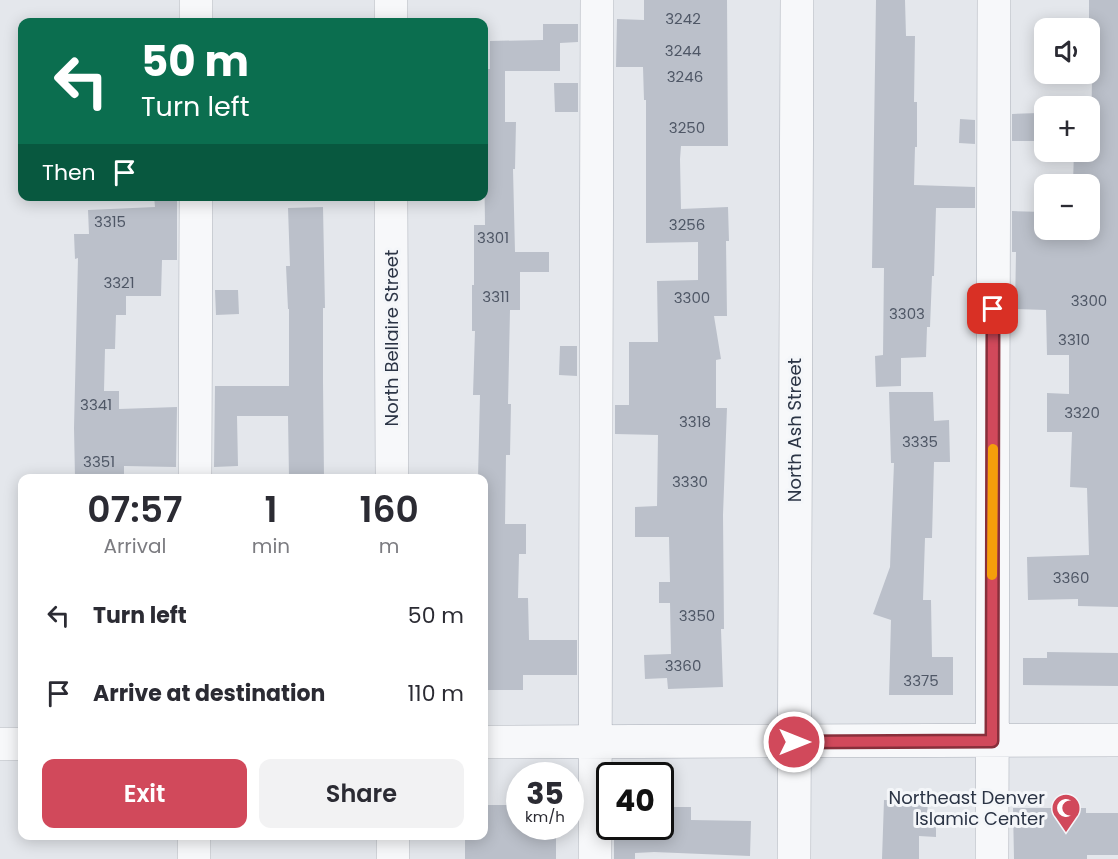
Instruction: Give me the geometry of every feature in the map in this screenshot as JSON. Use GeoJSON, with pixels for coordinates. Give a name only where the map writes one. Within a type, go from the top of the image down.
{"type":"FeatureCollection","features":[{"type":"Feature","properties":{"kind":"street"},"geometry":{"type":"LineString","coordinates":[[196,0],[196,18]]}},
{"type":"Feature","properties":{"kind":"street"},"geometry":{"type":"LineString","coordinates":[[391,0],[391,18]]}},
{"type":"Feature","properties":{"kind":"street"},"geometry":{"type":"LineString","coordinates":[[595,859],[597,0]]}},
{"type":"Feature","properties":{"kind":"street","name":"North Ash Street"},"geometry":{"type":"LineString","coordinates":[[794,859],[797,0]]}},
{"type":"Feature","properties":{"kind":"street"},"geometry":{"type":"LineString","coordinates":[[992,859],[994,0]]}},
{"type":"Feature","properties":{"kind":"street"},"geometry":{"type":"LineString","coordinates":[[195,474],[196,201]]}},
{"type":"Feature","properties":{"kind":"street","name":"North Bellaire Street"},"geometry":{"type":"LineString","coordinates":[[391,201],[392,474]]}},
{"type":"Feature","properties":{"kind":"street"},"geometry":{"type":"LineString","coordinates":[[488,742],[1118,740]]}},
{"type":"Feature","properties":{"kind":"street"},"geometry":{"type":"LineString","coordinates":[[0,744],[18,744]]}},
{"type":"Feature","properties":{"kind":"street"},"geometry":{"type":"LineString","coordinates":[[194,840],[194,859]]}},
{"type":"Feature","properties":{"kind":"street"},"geometry":{"type":"LineString","coordinates":[[393,840],[393,859]]}},
{"type":"Feature","properties":{"kind":"building"},"geometry":{"type":"Polygon","coordinates":[[[644,0],[727,0],[728,146],[681,146],[680,159],[681,209],[728,207],[727,316],[714,316],[721,359],[716,360],[716,408],[727,408],[723,515],[724,629],[721,629],[723,687],[668,689],[667,678],[645,679],[644,655],[671,654],[670,603],[659,603],[659,582],[670,582],[669,537],[635,537],[635,507],[657,506],[658,435],[615,434],[615,405],[629,405],[629,342],[658,342],[657,281],[698,280],[698,242],[646,243],[646,100],[644,100],[643,67],[616,67],[617,19],[644,20],[644,0]]]}},
{"type":"Feature","properties":{"kind":"building"},"geometry":{"type":"Polygon","coordinates":[[[876,0],[905,0],[906,36],[915,36],[914,102],[917,102],[917,147],[915,147],[914,185],[975,187],[975,208],[936,208],[934,276],[932,276],[926,357],[901,358],[901,386],[876,387],[875,356],[883,355],[884,268],[872,268],[876,0]]]}},
{"type":"Feature","properties":{"kind":"building"},"geometry":{"type":"Polygon","coordinates":[[[1089,0],[1118,0],[1118,607],[1078,606],[1078,599],[1028,600],[1027,557],[1089,555],[1087,488],[1070,487],[1072,432],[1047,432],[1047,393],[1069,394],[1069,355],[1047,355],[1046,310],[1015,309],[1016,252],[1012,252],[1012,211],[1034,212],[1034,240],[1100,240],[1100,174],[1073,174],[1074,162],[1100,162],[1100,96],[1092,96],[1092,84],[1100,84],[1100,18],[1089,18],[1089,0]]]}},
{"type":"Feature","properties":{"kind":"building"},"geometry":{"type":"Polygon","coordinates":[[[543,24],[578,24],[578,42],[560,43],[560,71],[505,71],[505,122],[516,122],[515,169],[513,169],[515,252],[549,252],[549,272],[520,272],[520,310],[510,310],[508,404],[511,404],[510,455],[506,455],[505,524],[526,524],[526,554],[519,554],[518,598],[528,598],[529,640],[577,640],[577,675],[523,675],[523,690],[488,690],[488,474],[478,474],[480,395],[473,395],[474,225],[485,225],[485,201],[488,201],[490,41],[543,40],[543,24]]]}},
{"type":"Feature","properties":{"kind":"building"},"geometry":{"type":"Polygon","coordinates":[[[554,83],[578,83],[578,112],[555,112],[554,83]]]}},
{"type":"Feature","properties":{"kind":"building"},"geometry":{"type":"Polygon","coordinates":[[[1034,113],[1034,141],[1012,141],[1012,114],[1034,113]]]}},
{"type":"Feature","properties":{"kind":"building"},"geometry":{"type":"Polygon","coordinates":[[[960,119],[975,120],[975,144],[959,143],[960,119]]]}},
{"type":"Feature","properties":{"kind":"building"},"geometry":{"type":"Polygon","coordinates":[[[154,201],[177,201],[177,260],[162,260],[161,296],[126,296],[126,315],[116,315],[115,349],[105,349],[104,391],[119,391],[119,409],[177,407],[176,467],[124,466],[124,474],[75,474],[78,258],[75,259],[74,234],[89,234],[88,210],[155,207],[154,201]]]}},
{"type":"Feature","properties":{"kind":"building"},"geometry":{"type":"Polygon","coordinates":[[[323,207],[324,474],[289,474],[288,416],[237,416],[238,466],[214,467],[215,386],[289,386],[289,309],[286,266],[290,266],[288,208],[323,207]]]}},
{"type":"Feature","properties":{"kind":"building"},"geometry":{"type":"Polygon","coordinates":[[[215,290],[238,290],[239,314],[216,315],[215,290]]]}},
{"type":"Feature","properties":{"kind":"building"},"geometry":{"type":"Polygon","coordinates":[[[560,346],[577,346],[577,376],[559,375],[560,346]]]}},
{"type":"Feature","properties":{"kind":"building"},"geometry":{"type":"Polygon","coordinates":[[[889,392],[933,392],[934,421],[949,420],[950,462],[934,462],[932,538],[925,538],[923,600],[931,600],[932,657],[953,657],[953,695],[889,695],[891,620],[873,614],[890,567],[894,463],[891,463],[889,392]]]}},
{"type":"Feature","properties":{"kind":"building"},"geometry":{"type":"Polygon","coordinates":[[[1047,652],[1118,653],[1118,686],[1023,685],[1023,658],[1047,658],[1047,652]]]}},
{"type":"Feature","properties":{"kind":"building"},"geometry":{"type":"Polygon","coordinates":[[[884,800],[928,801],[927,816],[936,816],[936,837],[919,836],[919,859],[882,859],[884,800]]]}},
{"type":"Feature","properties":{"kind":"building"},"geometry":{"type":"Polygon","coordinates":[[[488,805],[506,805],[506,840],[556,840],[556,859],[465,859],[465,840],[488,840],[488,805]]]}},
{"type":"Feature","properties":{"kind":"building"},"geometry":{"type":"Polygon","coordinates":[[[674,807],[691,807],[691,820],[751,821],[750,856],[654,852],[635,853],[635,859],[614,859],[614,840],[674,840],[674,807]]]}},
{"type":"Feature","properties":{"kind":"building","name":"Northeast Denver Islamic Center"},"geometry":{"type":"Polygon","coordinates":[[[1013,808],[1086,808],[1086,813],[1118,813],[1118,855],[1087,855],[1087,859],[1014,859],[1013,808]]]}},
{"type":"Feature","properties":{"kind":"slow traffic"},"geometry":{"type":"LineString","coordinates":[[992,575],[993,449]]}},
{"type":"Feature","properties":{"kind":"place","name":"Northeast Denver Islamic Center"},"geometry":{"type":"Point","coordinates":[1066,834]}},
{"type":"Feature","properties":{"kind":"route"},"geometry":{"type":"LineString","coordinates":[[794,742],[992,741],[993,309]]}}]}
